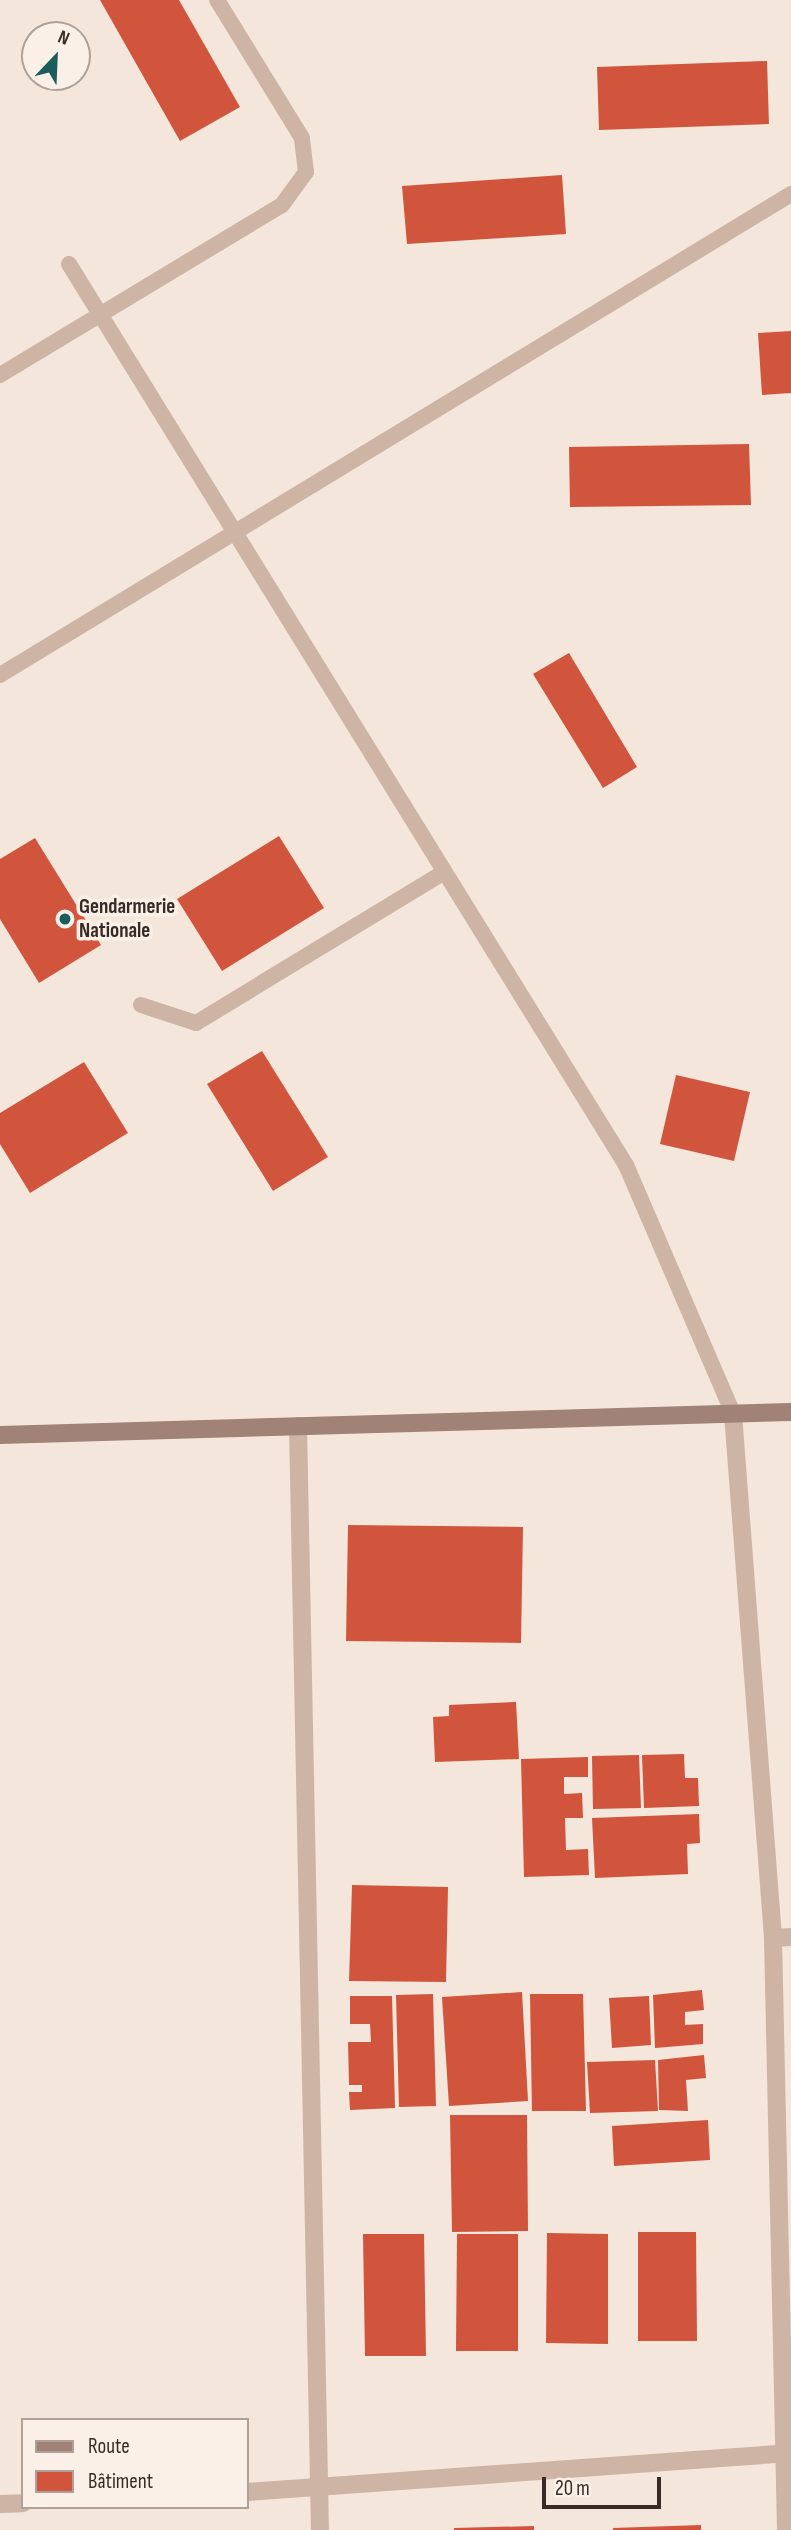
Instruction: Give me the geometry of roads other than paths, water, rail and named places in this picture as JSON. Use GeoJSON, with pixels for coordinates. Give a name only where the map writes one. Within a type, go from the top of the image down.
{"type":"FeatureCollection","features":[{"type":"Feature","properties":{"kind":"street"},"geometry":{"type":"LineString","coordinates":[[0,1435],[791,1412]]}},
{"type":"Feature","properties":{"kind":"street"},"geometry":{"type":"LineString","coordinates":[[733,1414],[782,1937],[786,2530]]}},
{"type":"Feature","properties":{"kind":"street"},"geometry":{"type":"LineString","coordinates":[[298,1426],[320,2530]]}},
{"type":"Feature","properties":{"kind":"street"},"geometry":{"type":"LineString","coordinates":[[248,2492],[320,2489],[787,2453]]}},
{"type":"Feature","properties":{"kind":"street"},"geometry":{"type":"LineString","coordinates":[[0,2504],[21,2503]]}},
{"type":"Feature","properties":{"kind":"lane"},"geometry":{"type":"LineString","coordinates":[[0,375],[101,317],[282,205],[306,172],[302,138],[218,0]]}},
{"type":"Feature","properties":{"kind":"lane"},"geometry":{"type":"LineString","coordinates":[[0,675],[791,194]]}},
{"type":"Feature","properties":{"kind":"lane"},"geometry":{"type":"LineString","coordinates":[[69,264],[232,535],[626,1165],[733,1414]]}},
{"type":"Feature","properties":{"kind":"lane"},"geometry":{"type":"LineString","coordinates":[[141,1005],[196,1023],[444,872]]}},
{"type":"Feature","properties":{"kind":"place","name":"Gendarmerie Nationale"},"geometry":{"type":"Point","coordinates":[65,919]}}]}
